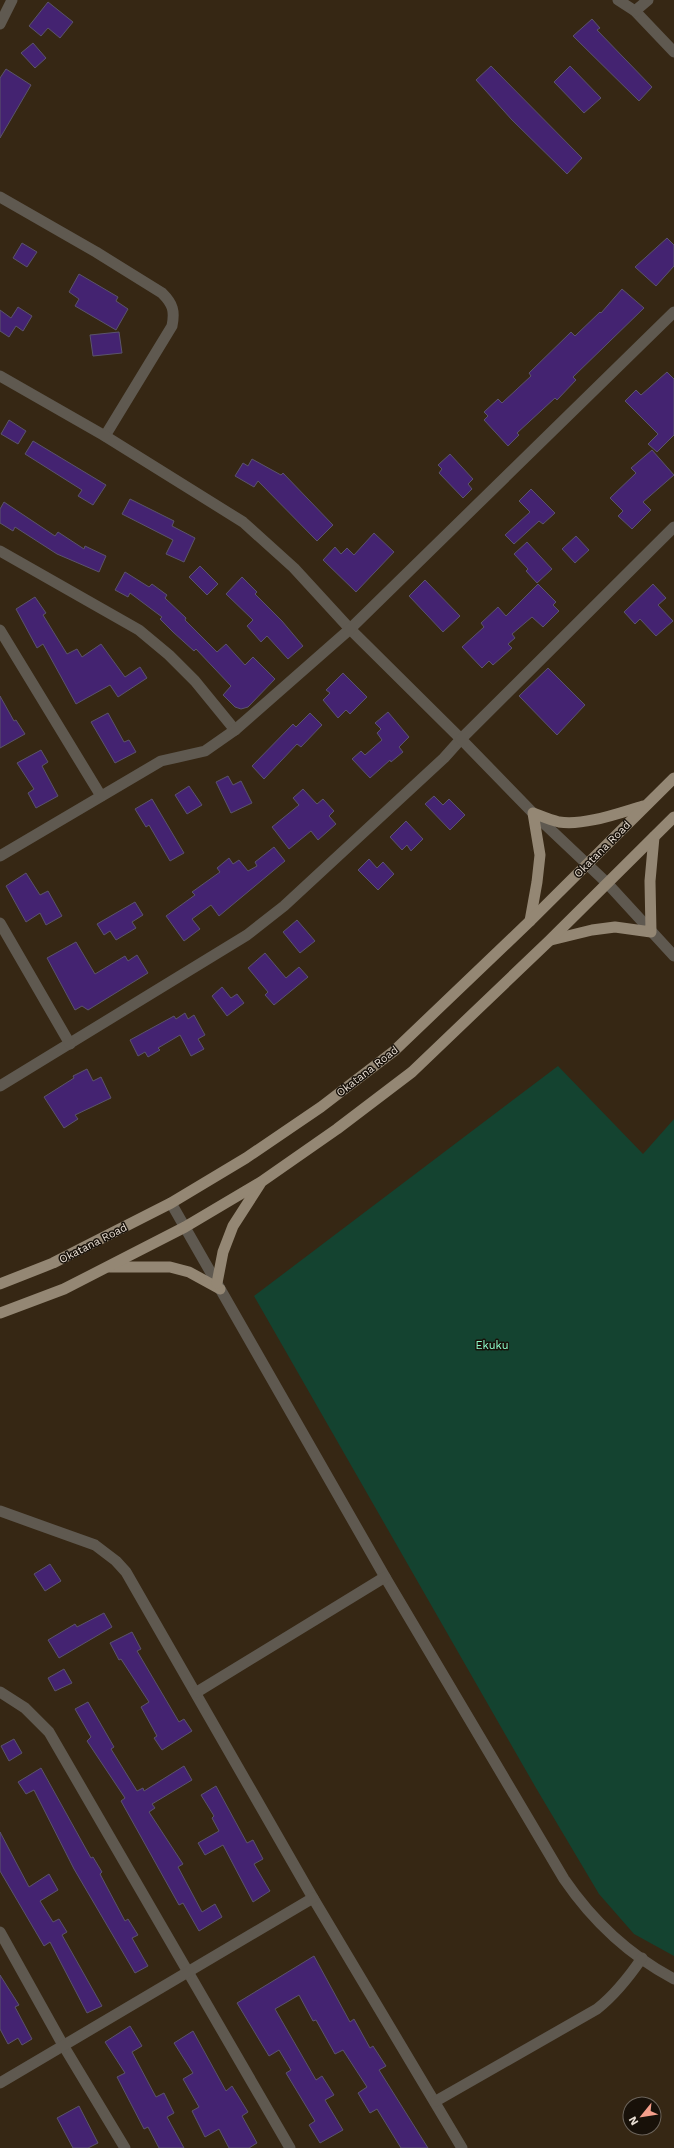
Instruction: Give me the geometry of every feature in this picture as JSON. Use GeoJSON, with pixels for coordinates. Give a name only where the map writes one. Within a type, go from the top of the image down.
{"type":"FeatureCollection","features":[{"type":"Feature","properties":{"kind":"main road","name":"Okatana Road"},"geometry":{"type":"LineString","coordinates":[[0,1284],[53,1263],[171,1203],[246,1158],[321,1107],[394,1051],[530,921],[674,778]]}},
{"type":"Feature","properties":{"kind":"main road"},"geometry":{"type":"LineString","coordinates":[[530,921],[540,855],[533,813],[559,822],[574,822],[605,817],[646,805]]}},
{"type":"Feature","properties":{"kind":"main road"},"geometry":{"type":"LineString","coordinates":[[0,1313],[64,1289],[185,1227],[261,1182],[337,1130],[412,1072],[549,941],[674,817]]}},
{"type":"Feature","properties":{"kind":"main road"},"geometry":{"type":"LineString","coordinates":[[549,941],[592,930],[615,927],[651,932],[650,881],[654,837]]}},
{"type":"Feature","properties":{"kind":"main road"},"geometry":{"type":"LineString","coordinates":[[108,1266],[170,1267],[189,1272],[218,1286],[223,1252],[233,1226],[261,1182]]}},
{"type":"Feature","properties":{"kind":"street"},"geometry":{"type":"LineString","coordinates":[[1,20],[12,0]]}},
{"type":"Feature","properties":{"kind":"street"},"geometry":{"type":"LineString","coordinates":[[618,0],[635,11],[674,52]]}},
{"type":"Feature","properties":{"kind":"street"},"geometry":{"type":"LineString","coordinates":[[635,11],[648,0]]}},
{"type":"Feature","properties":{"kind":"street"},"geometry":{"type":"LineString","coordinates":[[0,197],[96,252],[162,293],[171,302],[175,313],[172,326],[106,436]]}},
{"type":"Feature","properties":{"kind":"street"},"geometry":{"type":"LineString","coordinates":[[0,856],[161,761],[205,751],[235,730],[350,629],[674,312]]}},
{"type":"Feature","properties":{"kind":"street"},"geometry":{"type":"LineString","coordinates":[[0,376],[106,436],[243,522],[270,544],[350,629],[533,813],[607,882],[674,956]]}},
{"type":"Feature","properties":{"kind":"street"},"geometry":{"type":"LineString","coordinates":[[0,1086],[247,935],[284,906],[444,758],[461,739],[674,527]]}},
{"type":"Feature","properties":{"kind":"street"},"geometry":{"type":"LineString","coordinates":[[0,552],[139,630],[169,655],[190,676],[235,730]]}},
{"type":"Feature","properties":{"kind":"street"},"geometry":{"type":"LineString","coordinates":[[0,630],[101,796]]}},
{"type":"Feature","properties":{"kind":"street"},"geometry":{"type":"LineString","coordinates":[[0,922],[70,1044]]}},
{"type":"Feature","properties":{"kind":"street"},"geometry":{"type":"LineString","coordinates":[[171,1203],[385,1577],[564,1879],[582,1905],[600,1925],[642,1958],[674,1979]]}},
{"type":"Feature","properties":{"kind":"street"},"geometry":{"type":"LineString","coordinates":[[0,1511],[95,1545],[116,1561],[126,1572],[197,1692],[313,1898],[436,2101],[462,2148]]}},
{"type":"Feature","properties":{"kind":"street"},"geometry":{"type":"LineString","coordinates":[[197,1692],[385,1577]]}},
{"type":"Feature","properties":{"kind":"street"},"geometry":{"type":"LineString","coordinates":[[0,1692],[25,1708],[49,1732],[290,2148]]}},
{"type":"Feature","properties":{"kind":"street"},"geometry":{"type":"LineString","coordinates":[[0,2083],[313,1898]]}},
{"type":"Feature","properties":{"kind":"street"},"geometry":{"type":"LineString","coordinates":[[0,1932],[63,2045],[124,2148]]}},
{"type":"Feature","properties":{"kind":"street"},"geometry":{"type":"LineString","coordinates":[[436,2101],[597,2009],[612,1997],[642,1958]]}},
{"type":"Feature","properties":{"kind":"green space","name":"Ekuku"},"geometry":{"type":"Polygon","coordinates":[[[558,1066],[643,1154],[674,1119],[674,1956],[634,1934],[599,1894],[536,1788],[254,1296],[558,1066]]]}},
{"type":"Feature","properties":{"kind":"building"},"geometry":{"type":"Polygon","coordinates":[[[48,2],[73,22],[60,38],[48,28],[41,36],[29,26],[48,2]]]}},
{"type":"Feature","properties":{"kind":"building"},"geometry":{"type":"Polygon","coordinates":[[[592,19],[600,28],[597,30],[652,87],[639,101],[573,36],[592,19]]]}},
{"type":"Feature","properties":{"kind":"building"},"geometry":{"type":"Polygon","coordinates":[[[33,43],[46,58],[35,68],[21,53],[33,43]]]}},
{"type":"Feature","properties":{"kind":"building"},"geometry":{"type":"Polygon","coordinates":[[[491,66],[582,158],[567,174],[512,120],[476,80],[491,66]]]}},
{"type":"Feature","properties":{"kind":"building"},"geometry":{"type":"Polygon","coordinates":[[[570,66],[601,98],[584,113],[554,82],[570,66]]]}},
{"type":"Feature","properties":{"kind":"building"},"geometry":{"type":"Polygon","coordinates":[[[6,69],[31,85],[0,138],[0,78],[6,69]]]}},
{"type":"Feature","properties":{"kind":"building"},"geometry":{"type":"Polygon","coordinates":[[[667,238],[674,245],[674,266],[656,286],[635,267],[667,238]]]}},
{"type":"Feature","properties":{"kind":"building"},"geometry":{"type":"Polygon","coordinates":[[[22,243],[37,252],[27,267],[13,258],[22,243]]]}},
{"type":"Feature","properties":{"kind":"building"},"geometry":{"type":"Polygon","coordinates":[[[79,274],[118,297],[116,301],[128,309],[116,330],[75,306],[79,299],[69,292],[79,274]]]}},
{"type":"Feature","properties":{"kind":"building"},"geometry":{"type":"Polygon","coordinates":[[[622,289],[644,308],[573,377],[576,380],[557,400],[555,398],[517,433],[519,435],[508,446],[484,420],[488,416],[484,412],[498,399],[502,403],[531,376],[529,373],[571,332],[575,336],[600,312],[601,313],[622,289]]]}},
{"type":"Feature","properties":{"kind":"building"},"geometry":{"type":"Polygon","coordinates":[[[18,307],[32,316],[23,331],[16,326],[9,337],[0,331],[0,310],[11,318],[18,307]]]}},
{"type":"Feature","properties":{"kind":"building"},"geometry":{"type":"Polygon","coordinates":[[[119,332],[122,353],[93,356],[90,335],[119,332]]]}},
{"type":"Feature","properties":{"kind":"building"},"geometry":{"type":"Polygon","coordinates":[[[667,372],[674,379],[674,435],[657,452],[648,444],[658,434],[625,401],[636,390],[641,395],[667,372]]]}},
{"type":"Feature","properties":{"kind":"building"},"geometry":{"type":"Polygon","coordinates":[[[9,420],[26,431],[18,444],[1,434],[9,420]]]}},
{"type":"Feature","properties":{"kind":"building"},"geometry":{"type":"Polygon","coordinates":[[[33,441],[106,485],[93,505],[78,496],[82,490],[25,454],[33,441]]]}},
{"type":"Feature","properties":{"kind":"building"},"geometry":{"type":"Polygon","coordinates":[[[652,450],[674,475],[643,502],[651,510],[632,529],[618,516],[623,511],[610,498],[636,473],[631,468],[652,450]]]}},
{"type":"Feature","properties":{"kind":"building"},"geometry":{"type":"Polygon","coordinates":[[[450,454],[473,479],[468,484],[472,489],[463,498],[439,473],[442,469],[438,465],[450,454]]]}},
{"type":"Feature","properties":{"kind":"building"},"geometry":{"type":"Polygon","coordinates":[[[252,459],[281,475],[283,473],[333,525],[317,541],[258,481],[254,487],[235,476],[243,463],[248,466],[252,459]]]}},
{"type":"Feature","properties":{"kind":"building"},"geometry":{"type":"Polygon","coordinates":[[[531,489],[555,513],[543,524],[539,521],[514,544],[505,535],[530,512],[519,501],[531,489]]]}},
{"type":"Feature","properties":{"kind":"building"},"geometry":{"type":"Polygon","coordinates":[[[130,499],[174,521],[172,526],[195,538],[184,562],[166,554],[173,540],[122,514],[130,499]]]}},
{"type":"Feature","properties":{"kind":"building"},"geometry":{"type":"Polygon","coordinates":[[[4,502],[55,536],[58,532],[84,549],[85,546],[106,556],[99,572],[57,554],[15,527],[13,531],[0,523],[0,509],[4,502]]]}},
{"type":"Feature","properties":{"kind":"building"},"geometry":{"type":"Polygon","coordinates":[[[374,533],[394,552],[356,592],[323,560],[335,547],[341,554],[347,548],[354,555],[374,533]]]}},
{"type":"Feature","properties":{"kind":"building"},"geometry":{"type":"Polygon","coordinates":[[[576,536],[589,550],[575,563],[562,549],[576,536]]]}},
{"type":"Feature","properties":{"kind":"building"},"geometry":{"type":"Polygon","coordinates":[[[527,542],[552,569],[537,583],[526,571],[528,569],[514,554],[527,542]]]}},
{"type":"Feature","properties":{"kind":"building"},"geometry":{"type":"Polygon","coordinates":[[[200,566],[218,584],[207,595],[189,577],[200,566]]]}},
{"type":"Feature","properties":{"kind":"building"},"geometry":{"type":"Polygon","coordinates":[[[125,572],[149,587],[152,584],[167,595],[165,598],[186,618],[185,620],[217,652],[226,644],[245,665],[253,657],[275,679],[248,707],[241,709],[235,707],[223,695],[231,686],[196,649],[194,651],[160,619],[162,617],[130,593],[128,597],[115,590],[125,572]]]}},
{"type":"Feature","properties":{"kind":"building"},"geometry":{"type":"Polygon","coordinates":[[[242,577],[257,592],[255,594],[282,621],[303,646],[288,659],[267,636],[261,642],[247,626],[253,620],[226,594],[242,577]]]}},
{"type":"Feature","properties":{"kind":"building"},"geometry":{"type":"Polygon","coordinates":[[[425,580],[460,616],[443,632],[409,596],[425,580]]]}},
{"type":"Feature","properties":{"kind":"building"},"geometry":{"type":"Polygon","coordinates":[[[538,584],[556,602],[553,605],[559,611],[543,627],[532,617],[512,634],[515,638],[508,644],[512,648],[493,665],[489,661],[482,668],[462,647],[484,627],[481,623],[498,607],[506,616],[538,584]]]}},
{"type":"Feature","properties":{"kind":"building"},"geometry":{"type":"Polygon","coordinates":[[[653,584],[666,598],[658,605],[673,621],[656,636],[640,619],[635,624],[624,612],[653,584]]]}},
{"type":"Feature","properties":{"kind":"building"},"geometry":{"type":"Polygon","coordinates":[[[35,597],[46,613],[43,615],[67,654],[77,649],[82,657],[101,644],[125,677],[140,667],[147,678],[118,697],[110,685],[76,704],[43,644],[37,648],[16,609],[35,597]]]}},
{"type":"Feature","properties":{"kind":"building"},"geometry":{"type":"Polygon","coordinates":[[[548,668],[585,705],[557,735],[519,696],[548,668]]]}},
{"type":"Feature","properties":{"kind":"building"},"geometry":{"type":"Polygon","coordinates":[[[343,673],[367,697],[350,714],[346,710],[338,718],[323,700],[330,693],[326,690],[343,673]]]}},
{"type":"Feature","properties":{"kind":"building"},"geometry":{"type":"Polygon","coordinates":[[[0,696],[14,721],[16,720],[25,734],[0,748],[0,696]]]}},
{"type":"Feature","properties":{"kind":"building"},"geometry":{"type":"Polygon","coordinates":[[[388,712],[409,737],[399,747],[403,752],[391,762],[390,760],[370,778],[352,759],[361,751],[365,755],[382,740],[377,733],[381,729],[375,723],[388,712]]]}},
{"type":"Feature","properties":{"kind":"building"},"geometry":{"type":"Polygon","coordinates":[[[108,713],[124,742],[129,740],[136,752],[115,763],[91,722],[108,713]]]}},
{"type":"Feature","properties":{"kind":"building"},"geometry":{"type":"Polygon","coordinates":[[[310,713],[322,725],[301,747],[297,744],[264,779],[252,766],[293,724],[296,727],[310,713]]]}},
{"type":"Feature","properties":{"kind":"building"},"geometry":{"type":"Polygon","coordinates":[[[41,750],[48,762],[42,766],[58,796],[36,808],[28,793],[34,789],[17,763],[41,750]]]}},
{"type":"Feature","properties":{"kind":"building"},"geometry":{"type":"Polygon","coordinates":[[[228,776],[233,785],[241,781],[252,803],[231,813],[216,782],[228,776]]]}},
{"type":"Feature","properties":{"kind":"building"},"geometry":{"type":"Polygon","coordinates":[[[189,786],[202,805],[187,814],[175,795],[189,786]]]}},
{"type":"Feature","properties":{"kind":"building"},"geometry":{"type":"Polygon","coordinates":[[[303,789],[317,804],[323,799],[334,811],[329,816],[336,824],[318,840],[311,831],[289,849],[272,827],[299,805],[293,798],[303,789]]]}},
{"type":"Feature","properties":{"kind":"building"},"geometry":{"type":"Polygon","coordinates":[[[434,796],[443,805],[449,799],[465,815],[450,830],[425,804],[434,796]]]}},
{"type":"Feature","properties":{"kind":"building"},"geometry":{"type":"Polygon","coordinates":[[[152,799],[184,853],[170,861],[149,825],[146,827],[135,809],[152,799]]]}},
{"type":"Feature","properties":{"kind":"building"},"geometry":{"type":"Polygon","coordinates":[[[406,821],[423,839],[411,851],[407,845],[402,850],[390,837],[406,821]]]}},
{"type":"Feature","properties":{"kind":"building"},"geometry":{"type":"Polygon","coordinates":[[[274,847],[285,861],[219,916],[211,905],[192,919],[200,929],[184,941],[166,916],[195,895],[192,892],[220,872],[217,868],[229,858],[233,864],[239,860],[248,871],[257,866],[255,862],[274,847]]]}},
{"type":"Feature","properties":{"kind":"building"},"geometry":{"type":"Polygon","coordinates":[[[369,859],[377,868],[383,862],[394,874],[378,890],[358,870],[369,859]]]}},
{"type":"Feature","properties":{"kind":"building"},"geometry":{"type":"Polygon","coordinates":[[[26,873],[40,895],[48,891],[62,916],[46,925],[40,913],[26,922],[6,886],[26,873]]]}},
{"type":"Feature","properties":{"kind":"building"},"geometry":{"type":"Polygon","coordinates":[[[135,902],[143,915],[132,922],[136,928],[116,940],[110,931],[104,935],[97,924],[135,902]]]}},
{"type":"Feature","properties":{"kind":"building"},"geometry":{"type":"Polygon","coordinates":[[[297,920],[315,941],[300,953],[283,932],[297,920]]]}},
{"type":"Feature","properties":{"kind":"building"},"geometry":{"type":"Polygon","coordinates":[[[76,942],[95,974],[125,956],[128,961],[137,955],[148,973],[88,1010],[82,1006],[75,1010],[47,958],[76,942]]]}},
{"type":"Feature","properties":{"kind":"building"},"geometry":{"type":"Polygon","coordinates":[[[265,953],[286,978],[299,967],[308,977],[274,1005],[265,995],[268,992],[248,968],[265,953]]]}},
{"type":"Feature","properties":{"kind":"building"},"geometry":{"type":"Polygon","coordinates":[[[222,987],[231,998],[237,994],[244,1003],[227,1016],[212,996],[222,987]]]}},
{"type":"Feature","properties":{"kind":"building"},"geometry":{"type":"Polygon","coordinates":[[[185,1013],[188,1019],[194,1015],[205,1035],[198,1039],[204,1049],[191,1056],[180,1035],[158,1048],[160,1050],[148,1057],[145,1052],[138,1056],[130,1040],[174,1016],[176,1019],[185,1013]]]}},
{"type":"Feature","properties":{"kind":"building"},"geometry":{"type":"Polygon","coordinates":[[[87,1069],[93,1081],[101,1077],[111,1098],[75,1115],[78,1119],[64,1128],[44,1097],[74,1078],[73,1076],[87,1069]]]}},
{"type":"Feature","properties":{"kind":"building"},"geometry":{"type":"Polygon","coordinates":[[[50,1564],[61,1581],[45,1591],[34,1574],[50,1564]]]}},
{"type":"Feature","properties":{"kind":"building"},"geometry":{"type":"Polygon","coordinates":[[[104,1613],[112,1627],[59,1658],[48,1640],[75,1624],[77,1627],[104,1613]]]}},
{"type":"Feature","properties":{"kind":"building"},"geometry":{"type":"Polygon","coordinates":[[[132,1632],[141,1649],[137,1651],[179,1722],[184,1719],[192,1731],[162,1750],[154,1738],[157,1736],[141,1707],[149,1702],[121,1659],[119,1660],[110,1643],[132,1632]]]}},
{"type":"Feature","properties":{"kind":"building"},"geometry":{"type":"Polygon","coordinates":[[[64,1669],[72,1683],[55,1691],[48,1678],[64,1669]]]}},
{"type":"Feature","properties":{"kind":"building"},"geometry":{"type":"Polygon","coordinates":[[[88,1702],[114,1747],[111,1749],[137,1791],[143,1788],[144,1791],[184,1766],[192,1780],[152,1804],[155,1808],[149,1812],[183,1864],[178,1867],[202,1912],[215,1904],[222,1917],[199,1931],[183,1903],[179,1905],[121,1801],[125,1798],[87,1741],[91,1737],[75,1709],[88,1702]]]}},
{"type":"Feature","properties":{"kind":"building"},"geometry":{"type":"Polygon","coordinates":[[[14,1739],[22,1753],[9,1761],[1,1746],[14,1739]]]}},
{"type":"Feature","properties":{"kind":"building"},"geometry":{"type":"Polygon","coordinates":[[[41,1768],[91,1858],[93,1857],[102,1872],[100,1874],[125,1921],[128,1919],[138,1935],[132,1938],[148,1966],[135,1973],[74,1869],[34,1790],[26,1794],[18,1782],[41,1768]]]}},
{"type":"Feature","properties":{"kind":"building"},"geometry":{"type":"Polygon","coordinates":[[[216,1786],[247,1843],[253,1840],[263,1859],[254,1864],[270,1891],[253,1902],[223,1845],[205,1855],[198,1843],[219,1831],[212,1818],[214,1816],[201,1795],[216,1786]]]}},
{"type":"Feature","properties":{"kind":"building"},"geometry":{"type":"Polygon","coordinates":[[[0,1832],[29,1887],[49,1874],[58,1890],[40,1901],[53,1922],[59,1919],[67,1932],[62,1935],[102,2006],[87,2013],[50,1942],[44,1946],[0,1871],[0,1832]]]}},
{"type":"Feature","properties":{"kind":"building"},"geometry":{"type":"Polygon","coordinates":[[[314,1956],[350,2022],[354,2019],[370,2048],[373,2046],[386,2066],[379,2070],[428,2148],[401,2148],[377,2109],[370,2113],[358,2093],[367,2087],[343,2050],[335,2054],[316,2020],[313,2021],[299,1995],[275,2009],[316,2080],[322,2076],[334,2095],[325,2100],[343,2130],[320,2143],[309,2125],[315,2121],[286,2073],[291,2070],[279,2050],[269,2056],[237,2003],[314,1956]]]}},
{"type":"Feature","properties":{"kind":"building"},"geometry":{"type":"Polygon","coordinates":[[[0,1975],[19,2005],[15,2007],[32,2039],[22,2045],[18,2038],[8,2044],[0,2029],[0,1975]]]}},
{"type":"Feature","properties":{"kind":"building"},"geometry":{"type":"Polygon","coordinates":[[[130,2026],[142,2046],[132,2052],[156,2097],[164,2093],[174,2113],[167,2117],[184,2148],[159,2148],[148,2127],[144,2129],[117,2077],[125,2073],[105,2042],[130,2026]]]}},
{"type":"Feature","properties":{"kind":"building"},"geometry":{"type":"Polygon","coordinates":[[[193,2031],[226,2091],[232,2086],[248,2112],[242,2116],[257,2143],[249,2148],[229,2148],[219,2129],[205,2137],[192,2111],[199,2107],[183,2079],[193,2073],[174,2043],[193,2031]]]}},
{"type":"Feature","properties":{"kind":"building"},"geometry":{"type":"Polygon","coordinates":[[[79,2106],[98,2143],[88,2148],[73,2148],[57,2118],[79,2106]]]}}]}
